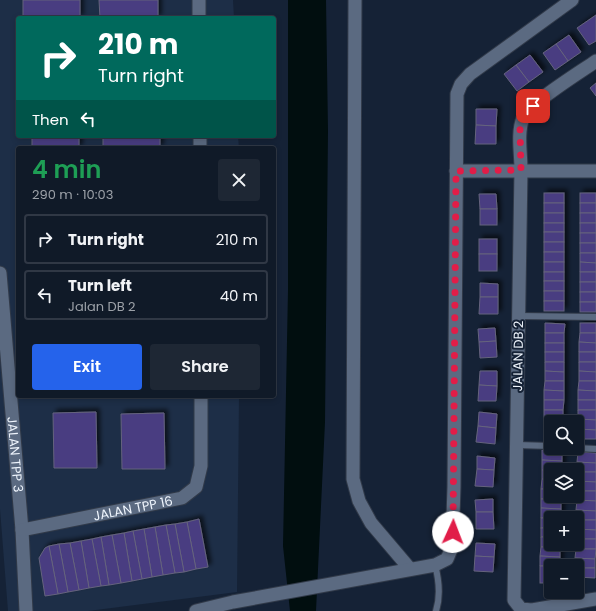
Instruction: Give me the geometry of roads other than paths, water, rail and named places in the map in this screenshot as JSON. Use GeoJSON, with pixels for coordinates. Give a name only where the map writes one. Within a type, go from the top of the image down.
{"type":"FeatureCollection","features":[{"type":"Feature","properties":{"kind":"street"},"geometry":{"type":"LineString","coordinates":[[199,0],[199,16]]}},
{"type":"Feature","properties":{"kind":"street"},"geometry":{"type":"LineString","coordinates":[[355,0],[353,119],[353,479],[359,501],[371,523],[410,569]]}},
{"type":"Feature","properties":{"kind":"street"},"geometry":{"type":"LineString","coordinates":[[196,611],[233,602],[435,565],[447,559],[452,547],[457,94],[461,84],[470,74],[572,0]]}},
{"type":"Feature","properties":{"kind":"street","name":"JALAN DB 2"},"geometry":{"type":"LineString","coordinates":[[596,61],[533,106],[524,116],[520,129],[521,170],[514,600],[521,609],[532,610],[596,599]]}},
{"type":"Feature","properties":{"kind":"street"},"geometry":{"type":"LineString","coordinates":[[456,171],[596,171]]}},
{"type":"Feature","properties":{"kind":"street","name":"JALAN TPP 3"},"geometry":{"type":"LineString","coordinates":[[0,273],[22,530],[26,611]]}},
{"type":"Feature","properties":{"kind":"street","name":"JALAN TPP 16"},"geometry":{"type":"LineString","coordinates":[[22,530],[182,498],[196,488],[201,466],[201,398]]}},
{"type":"Feature","properties":{"kind":"lane"},"geometry":{"type":"LineString","coordinates":[[519,316],[596,317]]}},
{"type":"Feature","properties":{"kind":"lane"},"geometry":{"type":"LineString","coordinates":[[517,445],[544,446]]}},
{"type":"Feature","properties":{"kind":"lane"},"geometry":{"type":"LineString","coordinates":[[584,448],[596,449]]}},
{"type":"Feature","properties":{"kind":"lane"},"geometry":{"type":"LineString","coordinates":[[435,565],[439,578],[436,611]]}}]}
